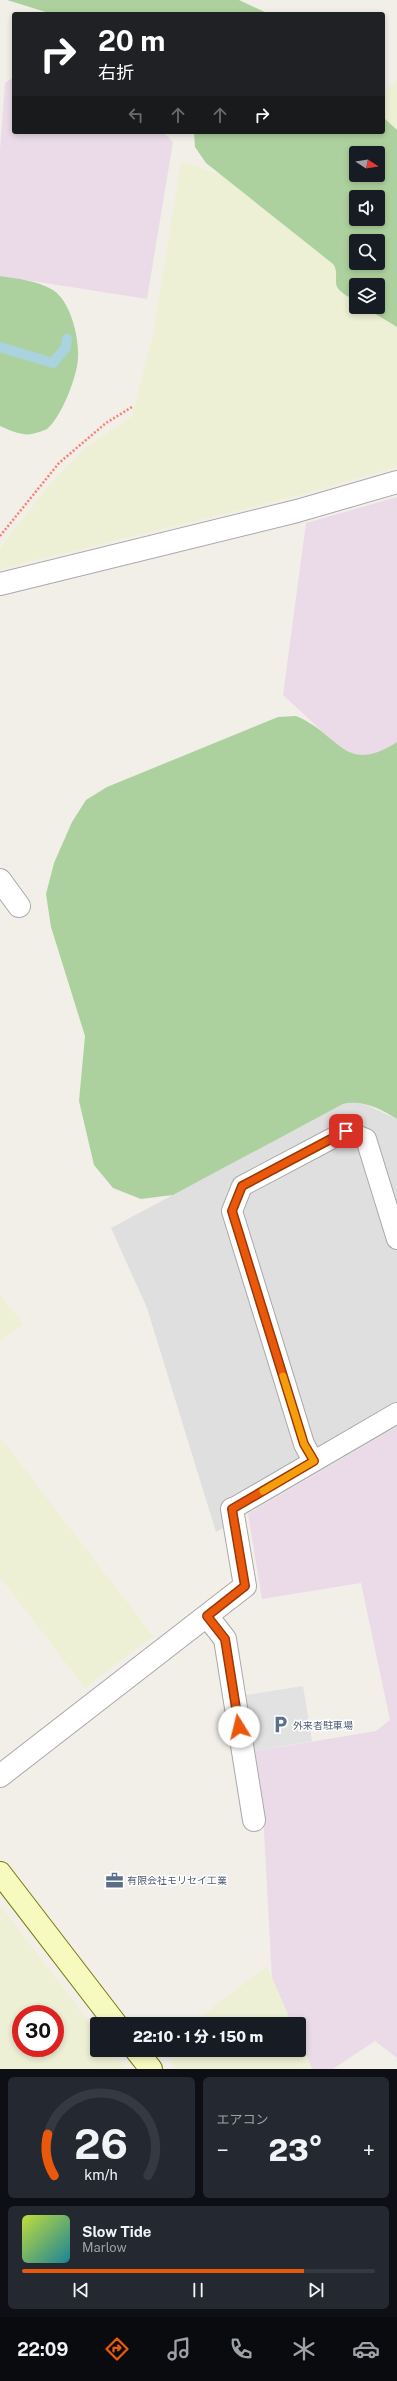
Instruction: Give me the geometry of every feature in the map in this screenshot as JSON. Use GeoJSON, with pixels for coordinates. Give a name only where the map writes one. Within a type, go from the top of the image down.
{"type":"FeatureCollection","features":[{"type":"Feature","properties":{"kind":"street"},"geometry":{"type":"LineString","coordinates":[[0,584],[297,511],[397,482]]}},
{"type":"Feature","properties":{"kind":"street"},"geometry":{"type":"LineString","coordinates":[[0,880],[19,906]]}},
{"type":"Feature","properties":{"kind":"street"},"geometry":{"type":"LineString","coordinates":[[0,1776],[245,1586],[232,1509]]}},
{"type":"Feature","properties":{"kind":"street"},"geometry":{"type":"LineString","coordinates":[[207,1616],[225,1639],[254,1820]]}},
{"type":"Feature","properties":{"kind":"street"},"geometry":{"type":"LineString","coordinates":[[0,1872],[111,2017]]}},
{"type":"Feature","properties":{"kind":"street"},"geometry":{"type":"LineString","coordinates":[[142,2057],[151,2069]]}},
{"type":"Feature","properties":{"kind":"lane"},"geometry":{"type":"LineString","coordinates":[[314,1461],[304,1444],[232,1211],[242,1186],[346,1131],[366,1140],[397,1239]]}},
{"type":"Feature","properties":{"kind":"lane"},"geometry":{"type":"LineString","coordinates":[[232,1509],[397,1413]]}},
{"type":"Feature","properties":{"kind":"path"},"geometry":{"type":"LineString","coordinates":[[0,536],[59,463],[88,437],[132,407]]}},
{"type":"Feature","properties":{"kind":"shaded area"},"geometry":{"type":"Polygon","coordinates":[[[12,78],[12,134],[165,134],[173,142],[147,299],[0,276],[0,150],[5,83],[12,78]]]}},
{"type":"Feature","properties":{"kind":"shaded area"},"geometry":{"type":"Polygon","coordinates":[[[397,497],[397,742],[383,751],[368,756],[351,753],[338,746],[283,695],[306,523],[397,497]]]}},
{"type":"Feature","properties":{"kind":"shaded area"},"geometry":{"type":"Polygon","coordinates":[[[353,1102],[364,1104],[397,1119],[397,1427],[216,1532],[147,1308],[111,1228],[343,1104],[353,1102]]]}},
{"type":"Feature","properties":{"kind":"shaded area"},"geometry":{"type":"Polygon","coordinates":[[[397,1427],[397,2058],[375,2041],[333,2069],[312,2069],[306,2055],[306,2017],[289,2017],[272,1979],[262,1793],[255,1751],[376,1731],[390,1720],[361,1583],[262,1599],[248,1514],[397,1427]]]}},
{"type":"Feature","properties":{"kind":"shaded area","name":"外来者駐車場"},"geometry":{"type":"Polygon","coordinates":[[[303,1686],[312,1741],[255,1751],[246,1695],[303,1686]]]}},
{"type":"Feature","properties":{"kind":"green space"},"geometry":{"type":"Polygon","coordinates":[[[7,0],[239,0],[265,12],[46,12],[7,0]]]}},
{"type":"Feature","properties":{"kind":"green space"},"geometry":{"type":"Polygon","coordinates":[[[397,79],[397,130],[385,119],[385,91],[397,79]]]}},
{"type":"Feature","properties":{"kind":"green space"},"geometry":{"type":"Polygon","coordinates":[[[385,119],[397,130],[397,327],[376,314],[385,314],[385,278],[349,278],[349,297],[346,295],[337,287],[336,270],[333,264],[206,163],[195,147],[194,134],[385,134],[385,119]]]}},
{"type":"Feature","properties":{"kind":"green space"},"geometry":{"type":"Polygon","coordinates":[[[181,161],[221,175],[333,264],[337,268],[336,288],[349,296],[349,314],[376,314],[397,327],[397,467],[293,497],[0,569],[0,548],[44,491],[86,447],[132,416],[153,334],[181,161]]]}},
{"type":"Feature","properties":{"kind":"green space"},"geometry":{"type":"Polygon","coordinates":[[[0,276],[34,282],[53,290],[65,303],[73,320],[77,340],[78,357],[72,385],[58,416],[47,429],[32,434],[11,431],[0,426],[0,276]]]}},
{"type":"Feature","properties":{"kind":"green space"},"geometry":{"type":"Polygon","coordinates":[[[296,716],[311,724],[343,748],[353,753],[365,755],[379,751],[397,742],[397,1119],[378,1109],[364,1104],[343,1104],[173,1195],[141,1199],[113,1188],[94,1165],[79,1101],[85,1036],[51,927],[46,894],[54,863],[72,822],[86,800],[107,787],[278,717],[296,716]]]}},
{"type":"Feature","properties":{"kind":"green space"},"geometry":{"type":"Polygon","coordinates":[[[0,1295],[23,1324],[0,1341],[0,1295]]]}},
{"type":"Feature","properties":{"kind":"green space"},"geometry":{"type":"Polygon","coordinates":[[[0,1437],[153,1636],[85,1688],[0,1577],[0,1437]]]}},
{"type":"Feature","properties":{"kind":"green space"},"geometry":{"type":"Polygon","coordinates":[[[0,1905],[90,2023],[90,2057],[117,2057],[126,2069],[0,2069],[0,1905]]]}},
{"type":"Feature","properties":{"kind":"green space"},"geometry":{"type":"Polygon","coordinates":[[[267,1966],[289,2017],[200,2017],[267,1966]]]}},
{"type":"Feature","properties":{"kind":"green space"},"geometry":{"type":"Polygon","coordinates":[[[306,2055],[312,2069],[175,2069],[166,2057],[306,2057],[306,2055]]]}},
{"type":"Feature","properties":{"kind":"waterway"},"geometry":{"type":"LineString","coordinates":[[0,347],[53,363],[66,347],[67,339]]}},
{"type":"Feature","properties":{"kind":"slow traffic"},"geometry":{"type":"LineString","coordinates":[[263,1491],[314,1461],[304,1444],[283,1376]]}},
{"type":"Feature","properties":{"kind":"place","name":"外来者駐車場"},"geometry":{"type":"Point","coordinates":[280,1725]}},
{"type":"Feature","properties":{"kind":"place","name":"有限会社モリセイ工業"},"geometry":{"type":"Point","coordinates":[114,1880]}},
{"type":"Feature","properties":{"kind":"route"},"geometry":{"type":"LineString","coordinates":[[239,1727],[225,1639],[207,1616],[245,1586],[232,1509],[314,1461],[304,1444],[232,1211],[242,1186],[346,1131]]}}]}
